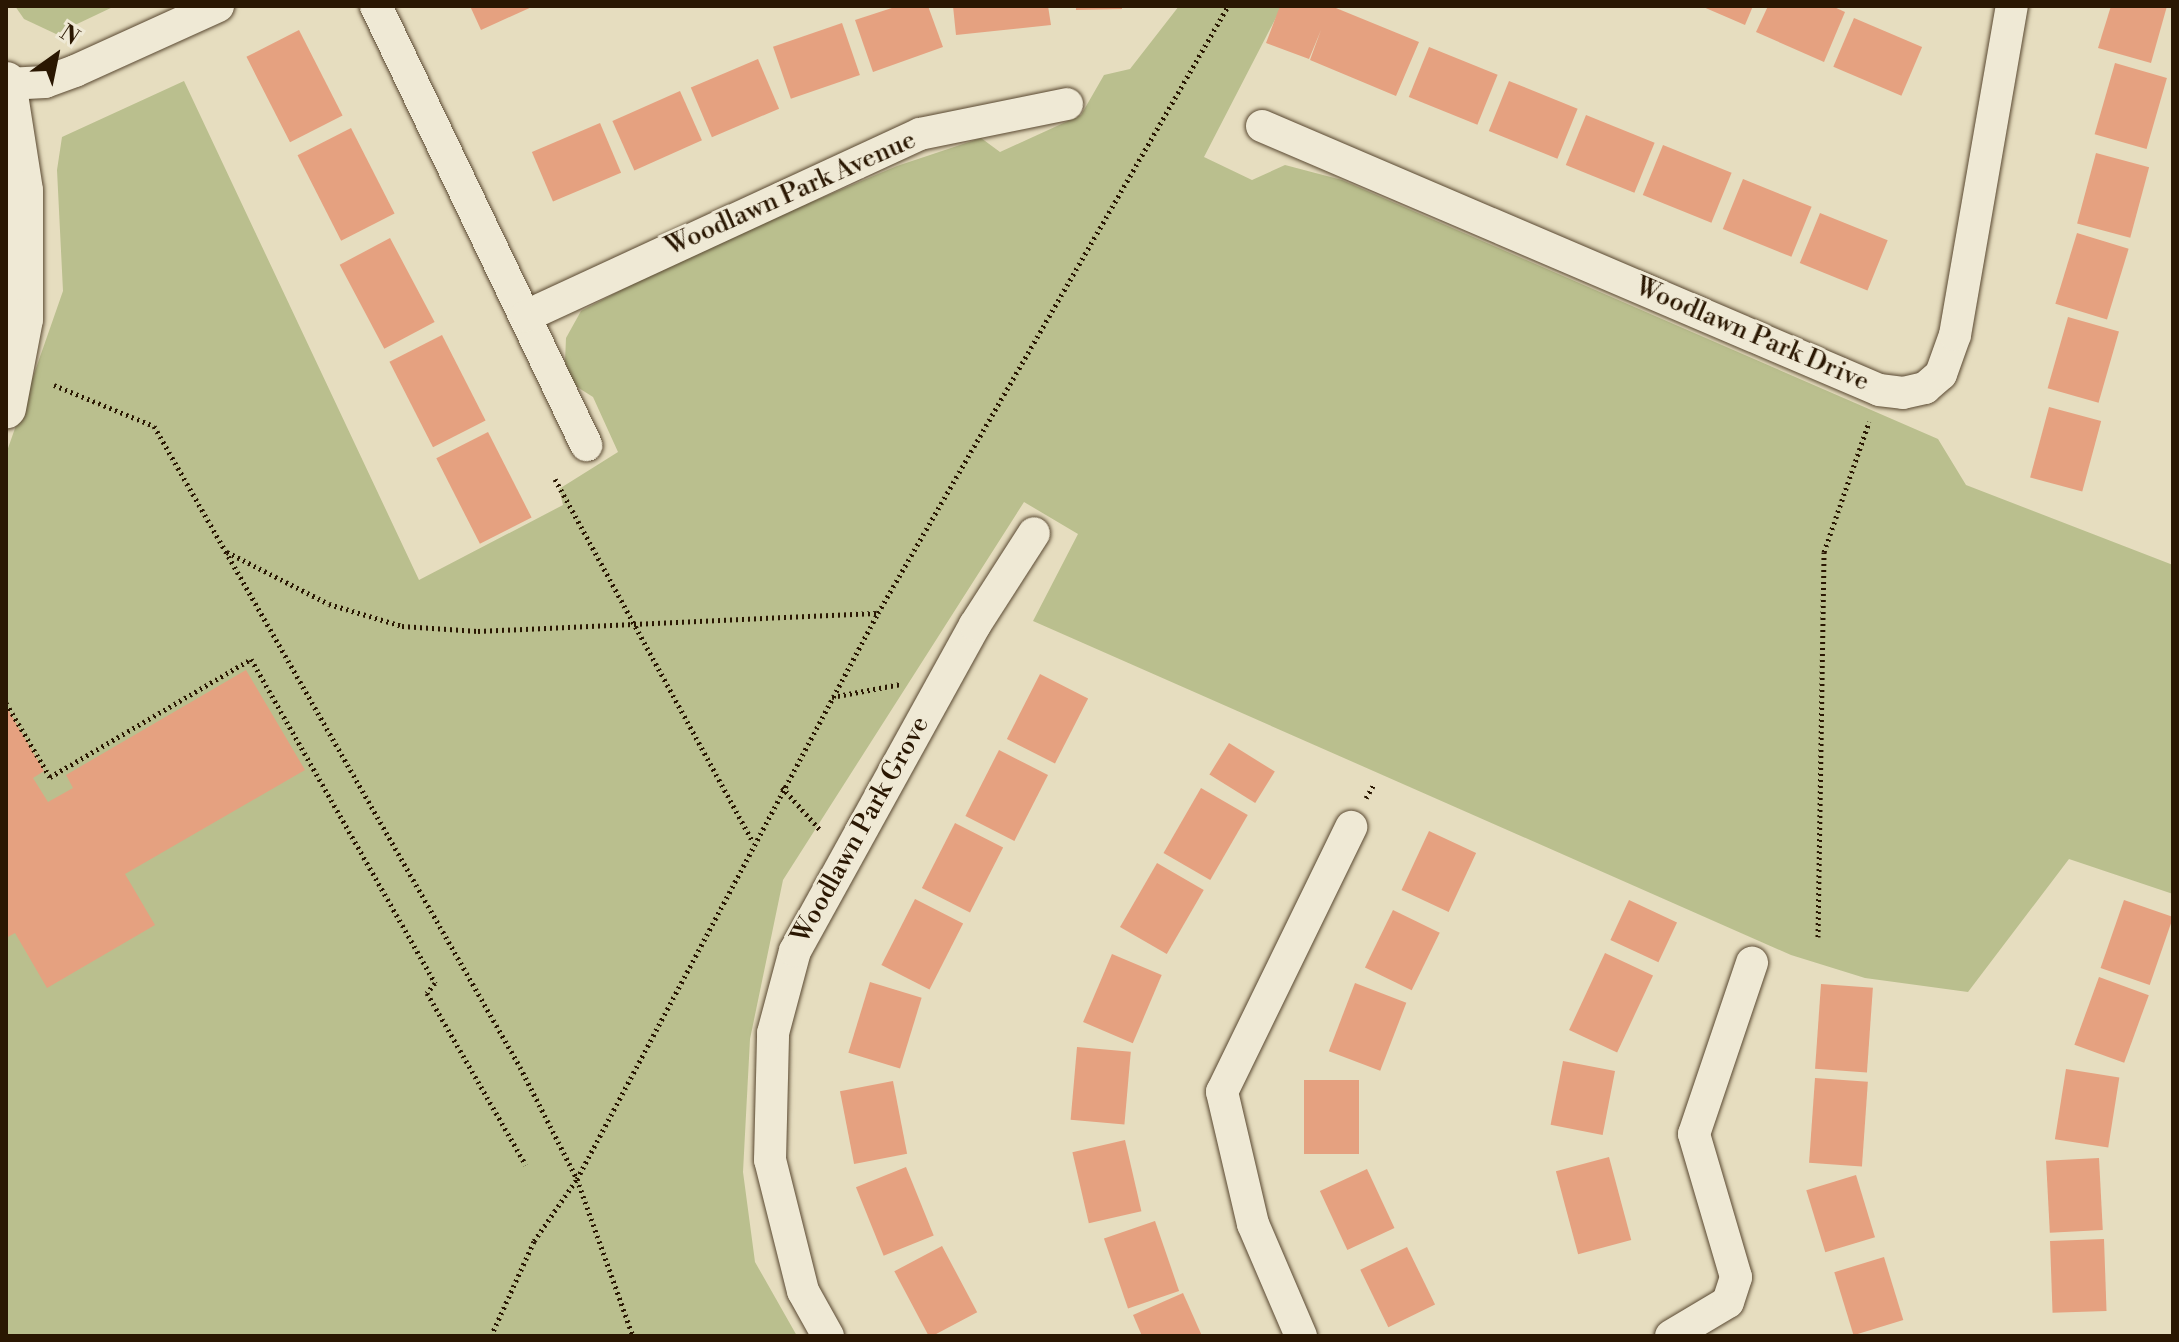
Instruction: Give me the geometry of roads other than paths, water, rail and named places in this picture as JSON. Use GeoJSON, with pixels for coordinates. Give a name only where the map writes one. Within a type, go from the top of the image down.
{"type":"FeatureCollection","features":[{"type":"Feature","properties":{"kind":"street"},"geometry":{"type":"LineString","coordinates":[[6,408],[23,319],[23,191],[6,83],[63,75],[218,6]]}},
{"type":"Feature","properties":{"kind":"street"},"geometry":{"type":"LineString","coordinates":[[376,6],[586,445]]}},
{"type":"Feature","properties":{"kind":"street","name":"Woodlawn Park Drive"},"geometry":{"type":"LineString","coordinates":[[1262,126],[1879,390],[1903,393],[1925,388],[1941,374],[1955,335],[2012,6]]}},
{"type":"Feature","properties":{"kind":"street","name":"Woodlawn Park Avenue"},"geometry":{"type":"LineString","coordinates":[[526,316],[920,134],[1067,104]]}},
{"type":"Feature","properties":{"kind":"street","name":"Woodlawn Park Grove"},"geometry":{"type":"LineString","coordinates":[[828,1336],[803,1291],[770,1160],[773,1033],[795,951],[967,638],[1034,533]]}},
{"type":"Feature","properties":{"kind":"street"},"geometry":{"type":"LineString","coordinates":[[1301,1336],[1253,1224],[1222,1092],[1351,827]]}},
{"type":"Feature","properties":{"kind":"street"},"geometry":{"type":"LineString","coordinates":[[1671,1336],[1728,1302],[1736,1277],[1694,1134],[1752,963]]}}]}
